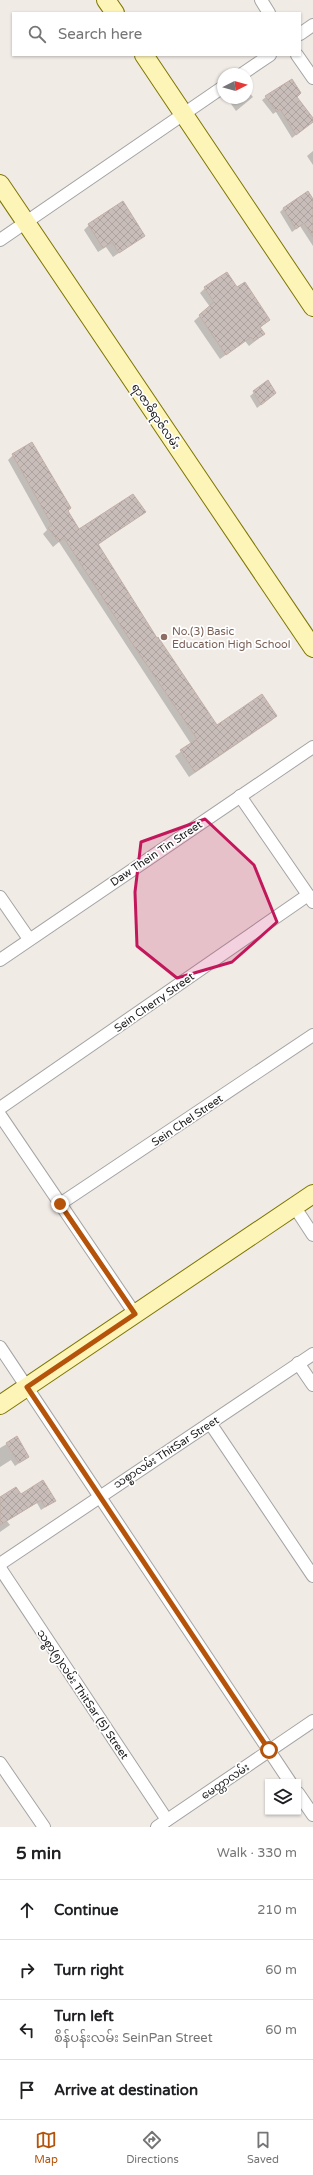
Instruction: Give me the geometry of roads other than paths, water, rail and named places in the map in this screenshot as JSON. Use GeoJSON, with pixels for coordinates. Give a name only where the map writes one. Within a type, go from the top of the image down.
{"type":"FeatureCollection","features":[{"type":"Feature","properties":{"kind":"street"},"geometry":{"type":"LineString","coordinates":[[106,0],[114,12]]}},
{"type":"Feature","properties":{"kind":"street"},"geometry":{"type":"LineString","coordinates":[[261,0],[268,12]]}},
{"type":"Feature","properties":{"kind":"street"},"geometry":{"type":"LineString","coordinates":[[301,33],[313,25]]}},
{"type":"Feature","properties":{"kind":"street"},"geometry":{"type":"LineString","coordinates":[[145,56],[313,307]]}},
{"type":"Feature","properties":{"kind":"street"},"geometry":{"type":"LineString","coordinates":[[251,68],[269,56]]}},
{"type":"Feature","properties":{"kind":"street"},"geometry":{"type":"LineString","coordinates":[[298,56],[313,78]]}},
{"type":"Feature","properties":{"kind":"street"},"geometry":{"type":"LineString","coordinates":[[0,240],[217,91]]}},
{"type":"Feature","properties":{"kind":"street","name":"ရာဇာဓိရာဇ်လမ်း"},"geometry":{"type":"LineString","coordinates":[[0,184],[313,648]]}},
{"type":"Feature","properties":{"kind":"street","name":"Daw Thein Tin Street"},"geometry":{"type":"LineString","coordinates":[[0,960],[313,747]]}},
{"type":"Feature","properties":{"kind":"street"},"geometry":{"type":"LineString","coordinates":[[240,796],[310,899]]}},
{"type":"Feature","properties":{"kind":"street"},"geometry":{"type":"LineString","coordinates":[[0,897],[29,939]]}},
{"type":"Feature","properties":{"kind":"street","name":"Sein Cherry Street"},"geometry":{"type":"LineString","coordinates":[[0,1108],[310,899]]}},
{"type":"Feature","properties":{"kind":"street","name":"Sein Chel Street"},"geometry":{"type":"LineString","coordinates":[[60,1204],[313,1035]]}},
{"type":"Feature","properties":{"kind":"street"},"geometry":{"type":"LineString","coordinates":[[0,1115],[135,1314]]}},
{"type":"Feature","properties":{"kind":"street"},"geometry":{"type":"LineString","coordinates":[[0,1405],[313,1194]]}},
{"type":"Feature","properties":{"kind":"street"},"geometry":{"type":"LineString","coordinates":[[294,1206],[313,1235]]}},
{"type":"Feature","properties":{"kind":"street"},"geometry":{"type":"LineString","coordinates":[[0,1347],[101,1495],[288,1779]]}},
{"type":"Feature","properties":{"kind":"street","name":"သစ္စာလမ်း ThitSar Street"},"geometry":{"type":"LineString","coordinates":[[0,1564],[313,1354]]}},
{"type":"Feature","properties":{"kind":"street"},"geometry":{"type":"LineString","coordinates":[[298,1364],[313,1385]]}},
{"type":"Feature","properties":{"kind":"street"},"geometry":{"type":"LineString","coordinates":[[210,1423],[313,1576]]}},
{"type":"Feature","properties":{"kind":"street","name":"သစ္စာ(၅)လမ်း ThitSar (5) Street"},"geometry":{"type":"LineString","coordinates":[[0,1568],[167,1820]]}},
{"type":"Feature","properties":{"kind":"street","name":"မေတ္တာလမ်း"},"geometry":{"type":"LineString","coordinates":[[156,1827],[313,1721]]}},
{"type":"Feature","properties":{"kind":"street"},"geometry":{"type":"LineString","coordinates":[[0,1763],[44,1827]]}},
{"type":"Feature","properties":{"kind":"street"},"geometry":{"type":"LineString","coordinates":[[301,1798],[313,1816]]}},
{"type":"Feature","properties":{"kind":"place","name":"No.(3) Basic Education High School"},"geometry":{"type":"Point","coordinates":[164,637]}}]}
